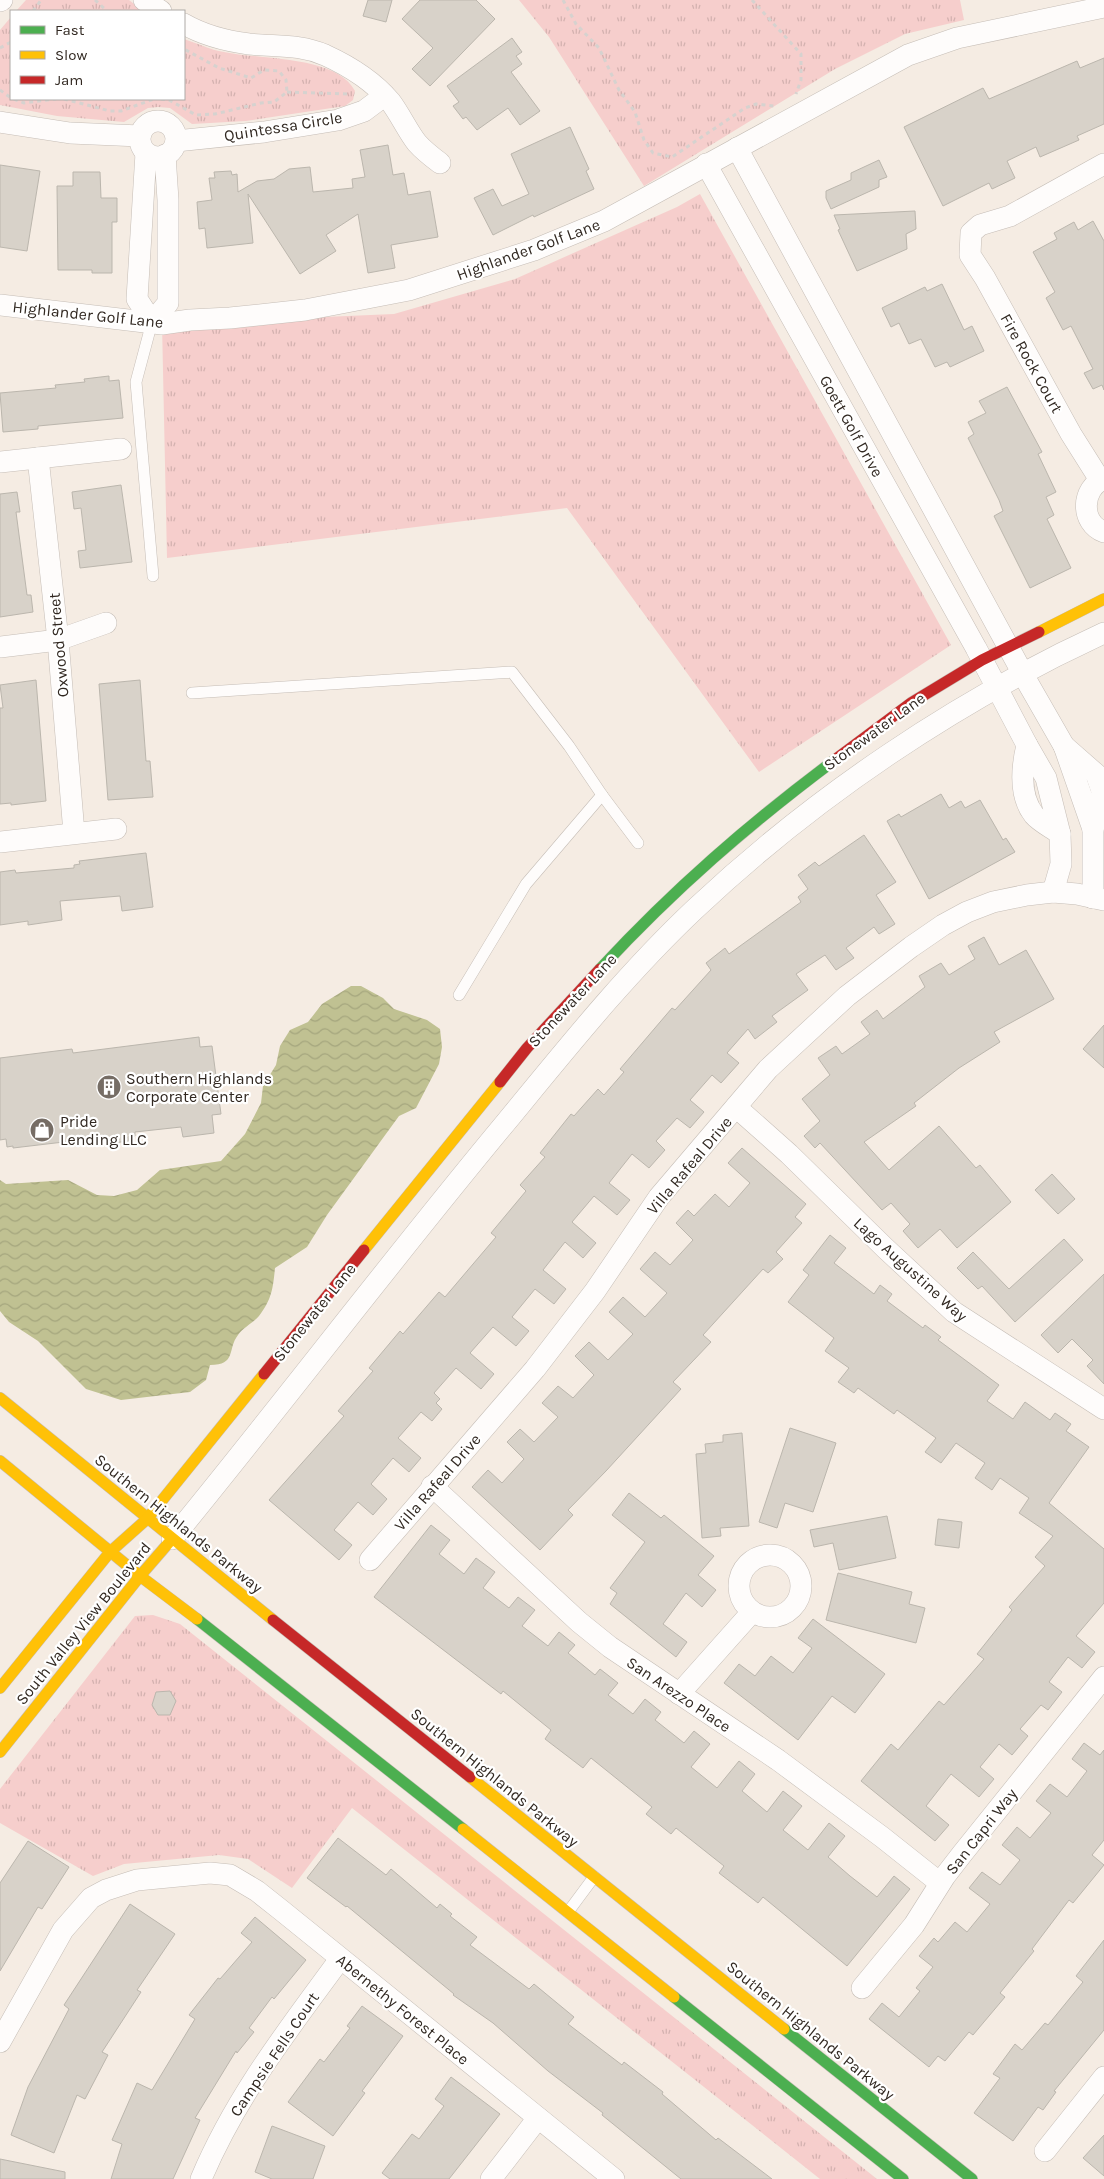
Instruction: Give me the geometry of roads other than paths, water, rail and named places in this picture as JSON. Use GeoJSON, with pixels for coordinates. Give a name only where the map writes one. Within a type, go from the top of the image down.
{"type":"FeatureCollection","features":[{"type":"Feature","properties":{"kind":"main road","name":"Stonewater Lane"},"geometry":{"type":"LineString","coordinates":[[147,1519],[538,1057],[642,925],[731,841],[870,733],[937,686],[982,660],[1104,599]]}},
{"type":"Feature","properties":{"kind":"main road","name":"Southern Highlands Parkway"},"geometry":{"type":"LineString","coordinates":[[0,1398],[147,1519],[972,2179]]}},
{"type":"Feature","properties":{"kind":"main road"},"geometry":{"type":"LineString","coordinates":[[0,1461],[140,1576],[259,1667],[903,2179]]}},
{"type":"Feature","properties":{"kind":"main road","name":"South Valley View Boulevard"},"geometry":{"type":"LineString","coordinates":[[0,1688],[110,1552],[147,1519]]}},
{"type":"Feature","properties":{"kind":"main road","name":"South Valley View Boulevard"},"geometry":{"type":"LineString","coordinates":[[0,1752],[140,1576],[172,1539]]}},
{"type":"Feature","properties":{"kind":"street"},"geometry":{"type":"LineString","coordinates":[[144,0],[159,10]]}},
{"type":"Feature","properties":{"kind":"street","name":"Highlander Golf Lane"},"geometry":{"type":"LineString","coordinates":[[0,305],[162,324],[304,310],[375,297],[426,285],[534,250],[636,205],[706,164],[908,55],[965,36],[1104,7]]}},
{"type":"Feature","properties":{"kind":"street"},"geometry":{"type":"LineString","coordinates":[[185,25],[222,40],[250,44],[298,46],[324,55],[367,79],[384,96],[404,121],[416,142],[440,163]]}},
{"type":"Feature","properties":{"kind":"street","name":"Quintessa Circle"},"geometry":{"type":"LineString","coordinates":[[0,122],[157,146],[338,120],[364,111],[384,96]]}},
{"type":"Feature","properties":{"kind":"street"},"geometry":{"type":"LineString","coordinates":[[157,146],[168,218],[168,303],[152,322],[137,299],[142,217],[157,146]]}},
{"type":"Feature","properties":{"kind":"street","name":"Goett Golf Drive"},"geometry":{"type":"LineString","coordinates":[[738,148],[1022,673],[1064,746],[1092,829],[1099,899]]}},
{"type":"Feature","properties":{"kind":"street","name":"Goett Golf Drive"},"geometry":{"type":"LineString","coordinates":[[706,164],[1046,778],[1060,834],[1061,864],[1053,892]]}},
{"type":"Feature","properties":{"kind":"street","name":"Fire Rock Court"},"geometry":{"type":"LineString","coordinates":[[1104,164],[1010,216],[980,225],[971,233],[969,245],[970,255],[985,278],[1071,434],[1102,479],[1090,491],[1086,506],[1092,524],[1104,532]]}},
{"type":"Feature","properties":{"kind":"street"},"geometry":{"type":"LineString","coordinates":[[142,217],[168,218]]}},
{"type":"Feature","properties":{"kind":"street"},"geometry":{"type":"LineString","coordinates":[[0,462],[121,449]]}},
{"type":"Feature","properties":{"kind":"street","name":"Oxwood Street"},"geometry":{"type":"LineString","coordinates":[[38,458],[58,640],[74,833]]}},
{"type":"Feature","properties":{"kind":"street"},"geometry":{"type":"LineString","coordinates":[[0,647],[58,640],[106,623]]}},
{"type":"Feature","properties":{"kind":"street","name":"Stonewater Lane"},"geometry":{"type":"LineString","coordinates":[[172,1539],[443,1198],[538,1057],[611,997],[671,932],[762,851],[887,756],[924,731],[1022,673],[1104,633]]}},
{"type":"Feature","properties":{"kind":"street"},"geometry":{"type":"LineString","coordinates":[[0,842],[116,829]]}},
{"type":"Feature","properties":{"kind":"street","name":"Villa Rafeal Drive"},"geometry":{"type":"LineString","coordinates":[[370,1560],[535,1369],[595,1291],[659,1197],[768,1069],[847,996],[911,947],[943,925],[967,912],[993,902],[1053,892],[1099,899]]}},
{"type":"Feature","properties":{"kind":"street","name":"Lago Augustine Way"},"geometry":{"type":"LineString","coordinates":[[736,1108],[789,1154],[954,1312],[1104,1410]]}},
{"type":"Feature","properties":{"kind":"street","name":"San Arezzo Place"},"geometry":{"type":"LineString","coordinates":[[432,1486],[579,1622],[610,1647],[778,1760],[882,1837],[940,1883]]}},
{"type":"Feature","properties":{"kind":"street"},"geometry":{"type":"LineString","coordinates":[[679,1694],[752,1612]]}},
{"type":"Feature","properties":{"kind":"street","name":"San Capri Way"},"geometry":{"type":"LineString","coordinates":[[862,1988],[914,1925],[940,1883],[1104,1677]]}},
{"type":"Feature","properties":{"kind":"street","name":"Abernethy Forest Place"},"geometry":{"type":"LineString","coordinates":[[0,2042],[63,1930],[91,1898],[122,1884],[210,1873],[230,1875],[257,1891],[614,2179]]}},
{"type":"Feature","properties":{"kind":"street","name":"Campsie Fells Court"},"geometry":{"type":"LineString","coordinates":[[201,2179],[226,2125],[244,2094],[268,2057],[340,1959]]}},
{"type":"Feature","properties":{"kind":"street"},"geometry":{"type":"LineString","coordinates":[[1045,2150],[1102,2082]]}},
{"type":"Feature","properties":{"kind":"street"},"geometry":{"type":"LineString","coordinates":[[491,2179],[538,2118]]}},
{"type":"Feature","properties":{"kind":"lane"},"geometry":{"type":"LineString","coordinates":[[152,322],[136,382],[153,576]]}},
{"type":"Feature","properties":{"kind":"lane"},"geometry":{"type":"LineString","coordinates":[[192,693],[512,672],[569,746],[602,795],[638,843]]}},
{"type":"Feature","properties":{"kind":"lane"},"geometry":{"type":"LineString","coordinates":[[459,995],[526,884],[602,795]]}},
{"type":"Feature","properties":{"kind":"lane"},"geometry":{"type":"LineString","coordinates":[[568,1912],[594,1877]]}},
{"type":"Feature","properties":{"kind":"water"},"geometry":{"type":"Polygon","coordinates":[[[351,986],[361,986],[383,998],[394,1009],[427,1020],[440,1029],[442,1047],[439,1064],[416,1108],[399,1116],[327,1215],[307,1247],[275,1268],[271,1293],[267,1304],[257,1318],[238,1335],[228,1359],[219,1364],[210,1365],[206,1380],[190,1392],[121,1400],[86,1389],[38,1341],[9,1322],[0,1311],[0,1180],[6,1184],[68,1180],[97,1195],[114,1196],[137,1190],[160,1170],[221,1161],[245,1134],[261,1103],[263,1086],[276,1065],[280,1046],[290,1030],[308,1022],[322,1004],[351,986]]]}},
{"type":"Feature","properties":{"kind":"place","name":"Southern Highlands Corporate Center"},"geometry":{"type":"Point","coordinates":[109,1087]}},
{"type":"Feature","properties":{"kind":"place","name":"Pride Lending LLC"},"geometry":{"type":"Point","coordinates":[42,1130]}}]}
